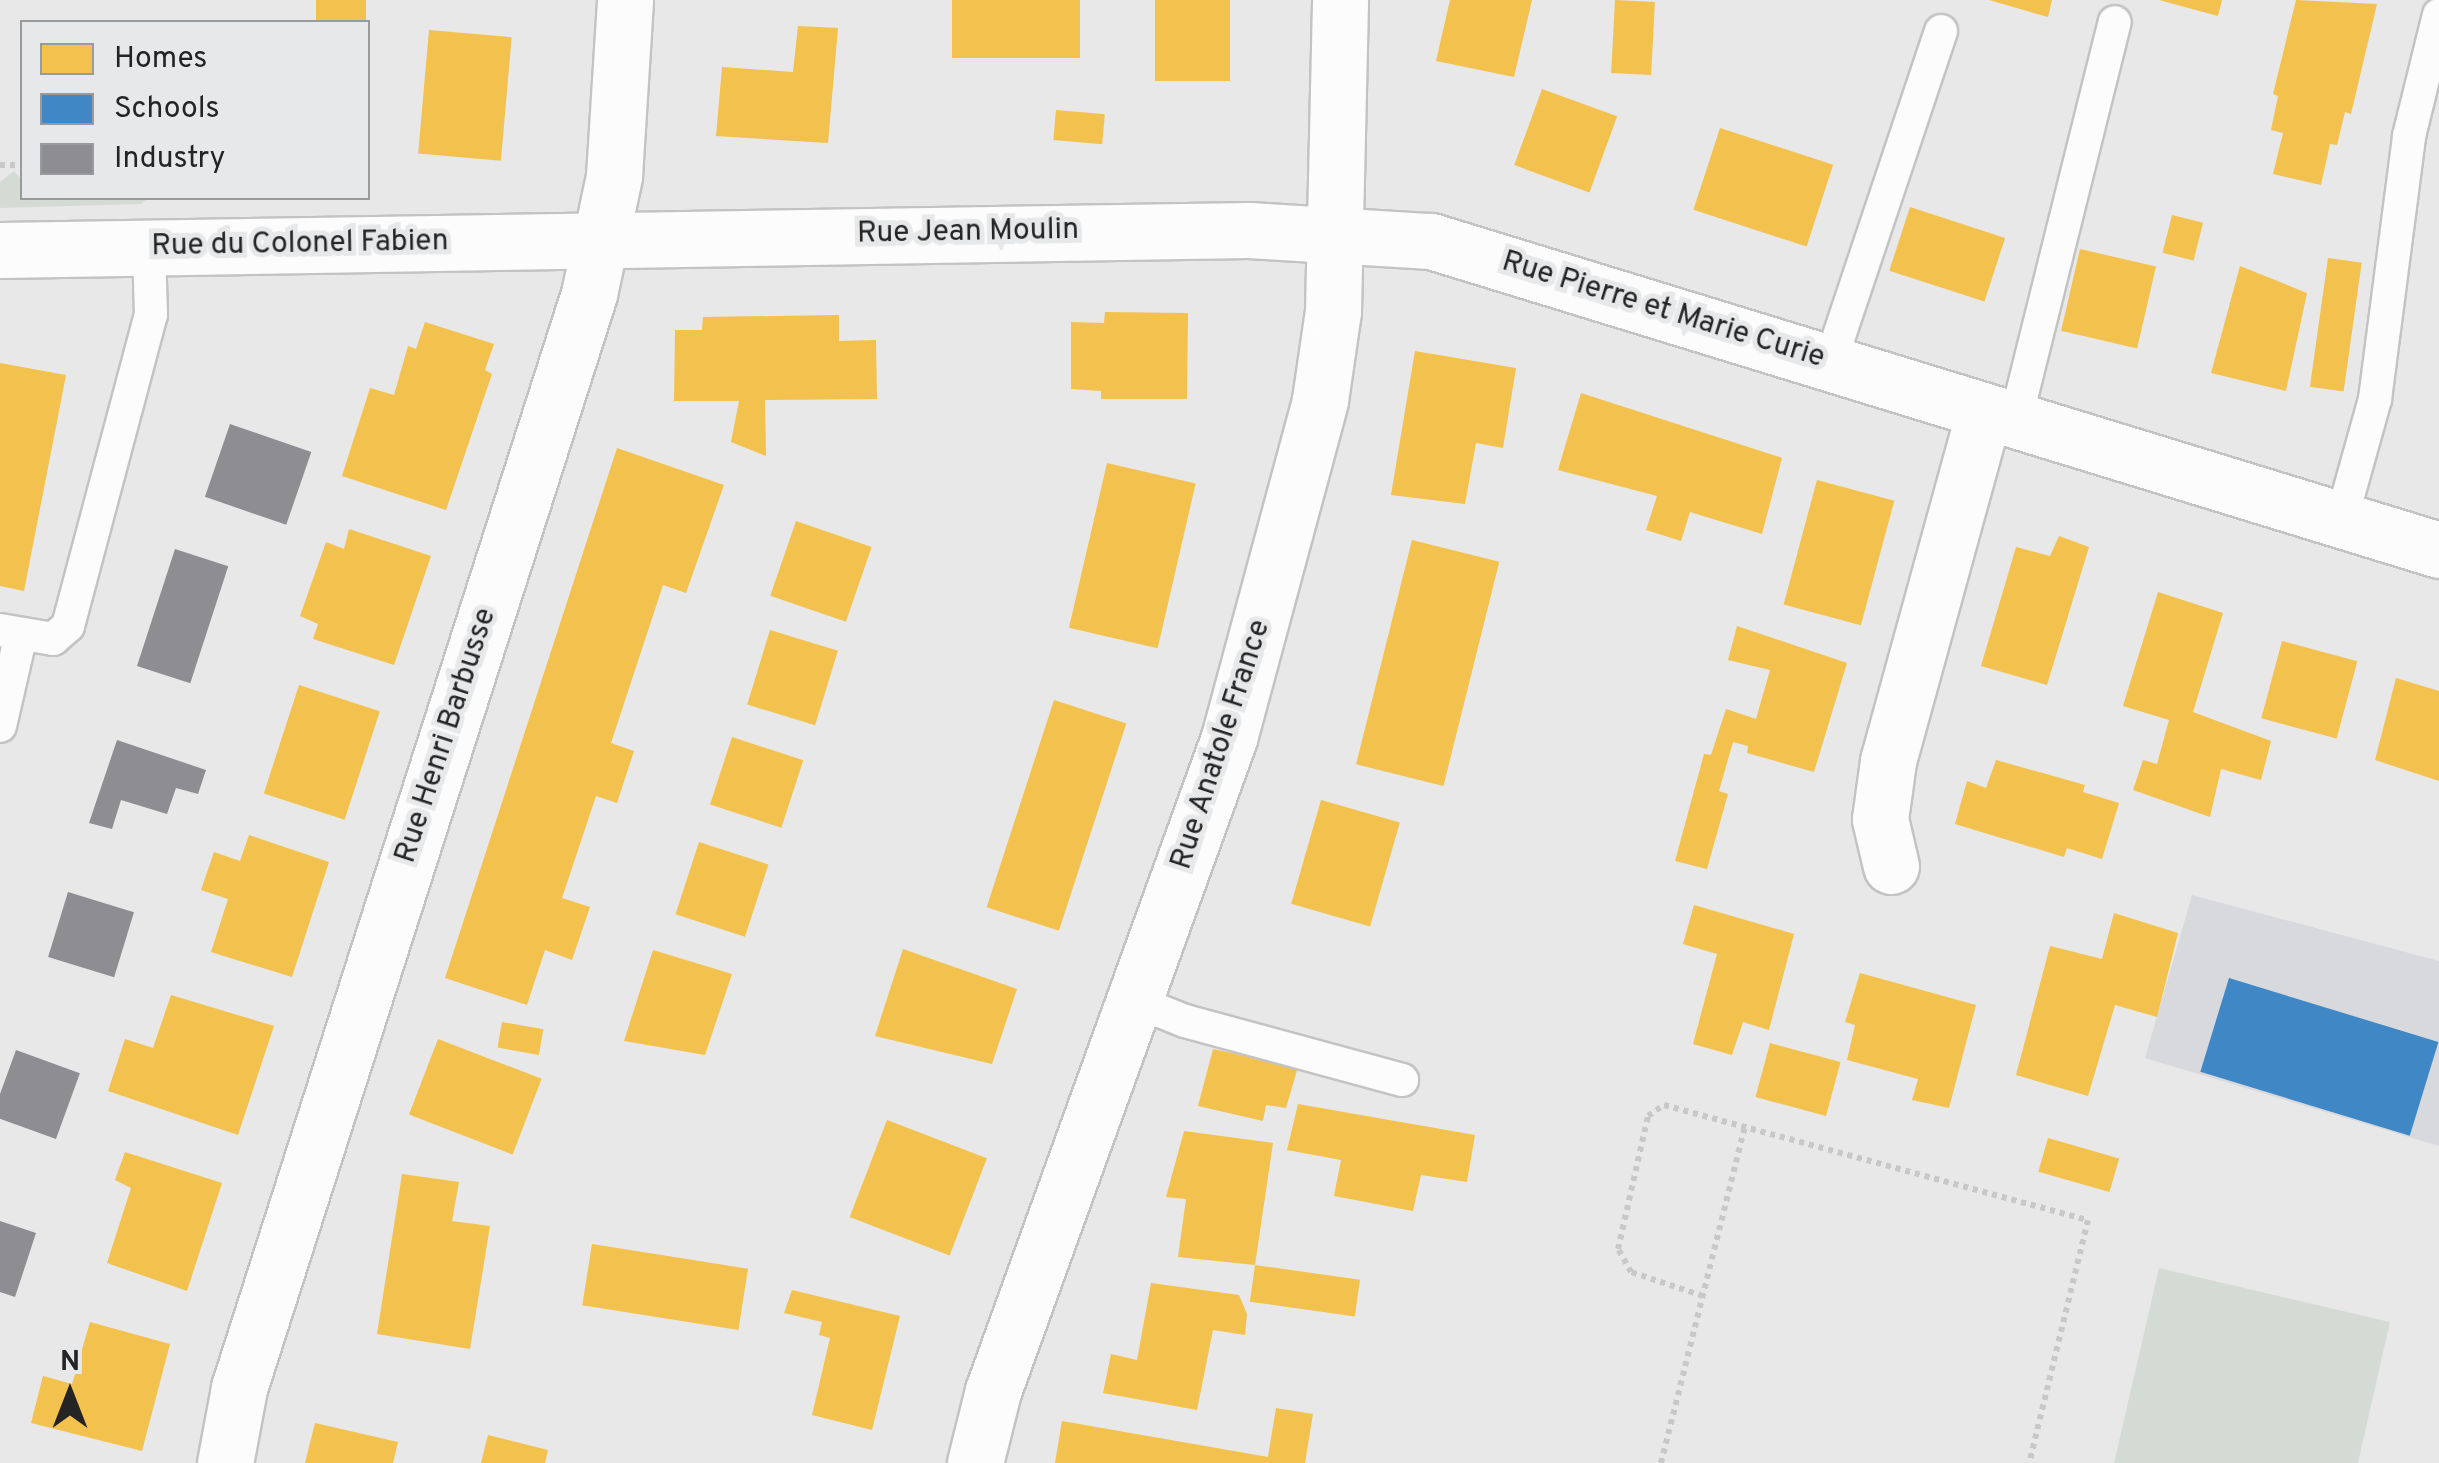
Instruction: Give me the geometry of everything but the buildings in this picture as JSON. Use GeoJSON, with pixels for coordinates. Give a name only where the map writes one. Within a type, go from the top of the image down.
{"type":"FeatureCollection","features":[{"type":"Feature","properties":{"kind":"street","name":"Rue Henri Barbusse"},"geometry":{"type":"LineString","coordinates":[[225,1463],[239,1388],[573,348],[614,176],[626,0]]}},
{"type":"Feature","properties":{"kind":"street","name":"Rue Anatole France"},"geometry":{"type":"LineString","coordinates":[[975,1463],[993,1391],[1230,738],[1320,400],[1337,234],[1340,0]]}},
{"type":"Feature","properties":{"kind":"street","name":"Rue Jean Moulin"},"geometry":{"type":"LineString","coordinates":[[600,238],[1337,234]]}},
{"type":"Feature","properties":{"kind":"street","name":"Rue Pierre et Marie Curie"},"geometry":{"type":"LineString","coordinates":[[1337,234],[1431,241],[2439,550]]}},
{"type":"Feature","properties":{"kind":"street","name":"Rue du Colonel Fabien"},"geometry":{"type":"LineString","coordinates":[[0,250],[600,238]]}},
{"type":"Feature","properties":{"kind":"street"},"geometry":{"type":"LineString","coordinates":[[1891,866],[1880,819],[1888,761],[2000,417]]}},
{"type":"Feature","properties":{"kind":"lane"},"geometry":{"type":"LineString","coordinates":[[2340,521],[2374,399],[2409,136],[2439,15]]}},
{"type":"Feature","properties":{"kind":"lane"},"geometry":{"type":"LineString","coordinates":[[2000,417],[2115,22]]}},
{"type":"Feature","properties":{"kind":"lane"},"geometry":{"type":"LineString","coordinates":[[1830,362],[1941,31]]}},
{"type":"Feature","properties":{"kind":"lane"},"geometry":{"type":"LineString","coordinates":[[0,726],[10,632],[53,639],[68,626],[151,315],[148,248]]}},
{"type":"Feature","properties":{"kind":"lane"},"geometry":{"type":"LineString","coordinates":[[1136,1000],[1184,1021],[1402,1080]]}},
{"type":"Feature","properties":{"kind":"path"},"geometry":{"type":"LineString","coordinates":[[1703,1296],[1630,1272],[1618,1249],[1648,1116],[1664,1105],[1746,1124],[2088,1220],[2029,1463]]}},
{"type":"Feature","properties":{"kind":"path"},"geometry":{"type":"LineString","coordinates":[[1661,1463],[1746,1124]]}},
{"type":"Feature","properties":{"kind":"shaded area"},"geometry":{"type":"Polygon","coordinates":[[[14,171],[20,178],[20,200],[146,200],[141,204],[0,208],[0,182],[14,171]]]}},
{"type":"Feature","properties":{"kind":"shaded area"},"geometry":{"type":"Polygon","coordinates":[[[2192,895],[2439,961],[2439,1146],[2145,1058],[2192,895]]]}},
{"type":"Feature","properties":{"kind":"shaded area"},"geometry":{"type":"Polygon","coordinates":[[[2159,1268],[2390,1322],[2358,1463],[2114,1463],[2159,1268]]]}}]}
